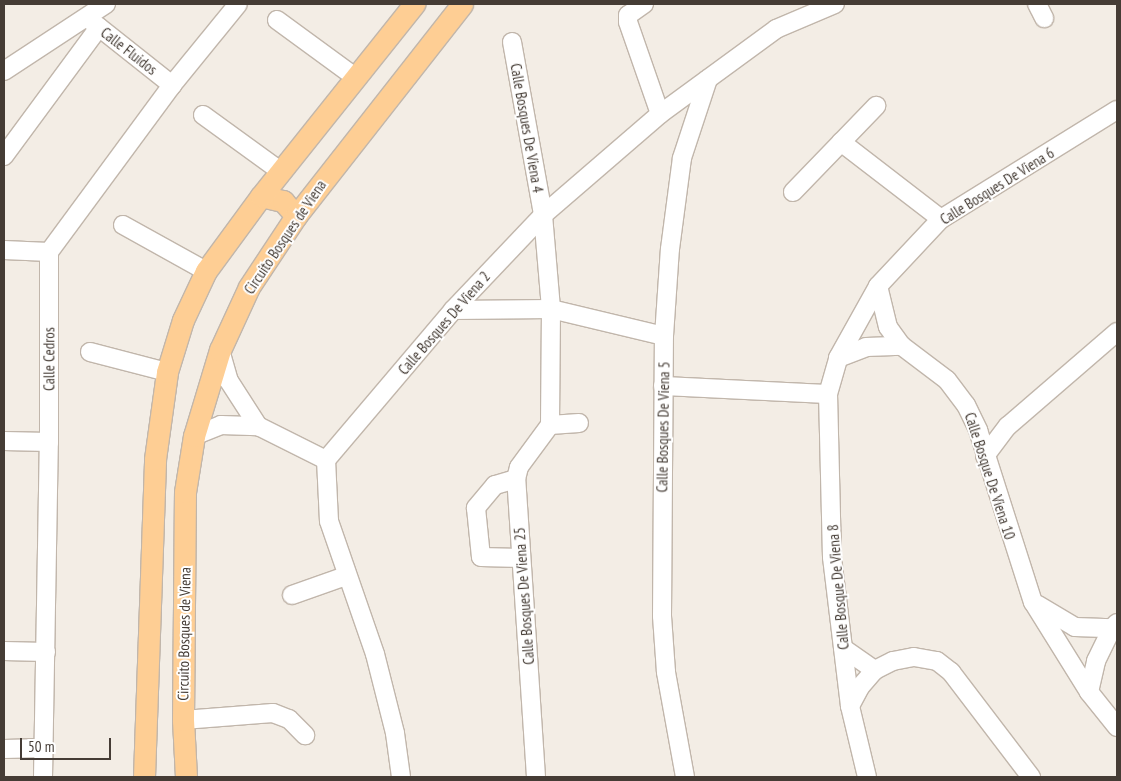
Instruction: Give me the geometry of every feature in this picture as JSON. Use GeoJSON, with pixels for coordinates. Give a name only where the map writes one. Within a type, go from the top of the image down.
{"type":"FeatureCollection","features":[{"type":"Feature","properties":{"kind":"main road"},"geometry":{"type":"LineString","coordinates":[[144,777],[155,458],[167,372],[183,320],[206,271],[261,196],[414,4]]}},
{"type":"Feature","properties":{"kind":"main road","name":"Circuito Bosques de Viena"},"geometry":{"type":"LineString","coordinates":[[186,777],[183,720],[185,492],[194,436],[220,350],[249,287],[301,209],[462,4]]}},
{"type":"Feature","properties":{"kind":"main road"},"geometry":{"type":"LineString","coordinates":[[279,173],[301,209]]}},
{"type":"Feature","properties":{"kind":"main road"},"geometry":{"type":"LineString","coordinates":[[261,196],[283,201],[301,209]]}},
{"type":"Feature","properties":{"kind":"street"},"geometry":{"type":"LineString","coordinates":[[4,156],[106,4]]}},
{"type":"Feature","properties":{"kind":"street"},"geometry":{"type":"LineString","coordinates":[[4,250],[49,252],[172,85],[238,4]]}},
{"type":"Feature","properties":{"kind":"street"},"geometry":{"type":"LineString","coordinates":[[644,4],[628,15],[628,22],[660,114]]}},
{"type":"Feature","properties":{"kind":"street","name":"Calle Bosques De Viena 2"},"geometry":{"type":"LineString","coordinates":[[326,460],[453,310],[543,214],[660,114],[776,29],[836,4]]}},
{"type":"Feature","properties":{"kind":"street"},"geometry":{"type":"LineString","coordinates":[[277,20],[355,77]]}},
{"type":"Feature","properties":{"kind":"street"},"geometry":{"type":"LineString","coordinates":[[4,71],[93,22]]}},
{"type":"Feature","properties":{"kind":"street","name":"Calle Fluidos"},"geometry":{"type":"LineString","coordinates":[[93,22],[172,85]]}},
{"type":"Feature","properties":{"kind":"street","name":"Calle Bosques De Viena 4"},"geometry":{"type":"LineString","coordinates":[[512,42],[543,214],[550,309]]}},
{"type":"Feature","properties":{"kind":"street","name":"Calle Bosques De Viena 5"},"geometry":{"type":"LineString","coordinates":[[685,777],[666,672],[662,616],[664,336],[670,249],[682,158],[708,79]]}},
{"type":"Feature","properties":{"kind":"street"},"geometry":{"type":"LineString","coordinates":[[793,192],[876,106]]}},
{"type":"Feature","properties":{"kind":"street","name":"Calle Bosques De Viena 6"},"geometry":{"type":"LineString","coordinates":[[828,394],[838,358],[878,286],[941,219],[1117,110]]}},
{"type":"Feature","properties":{"kind":"street"},"geometry":{"type":"LineString","coordinates":[[203,115],[279,173]]}},
{"type":"Feature","properties":{"kind":"street"},"geometry":{"type":"LineString","coordinates":[[841,142],[941,219]]}},
{"type":"Feature","properties":{"kind":"street"},"geometry":{"type":"LineString","coordinates":[[123,225],[206,271]]}},
{"type":"Feature","properties":{"kind":"street","name":"Calle Cedros"},"geometry":{"type":"LineString","coordinates":[[43,777],[49,442],[49,252]]}},
{"type":"Feature","properties":{"kind":"street","name":"Calle Bosque De Viena 10"},"geometry":{"type":"LineString","coordinates":[[878,286],[884,318],[902,346],[948,380],[966,405],[978,430],[1033,602],[1089,692],[1117,727]]}},
{"type":"Feature","properties":{"kind":"street"},"geometry":{"type":"LineString","coordinates":[[453,310],[550,309],[664,336]]}},
{"type":"Feature","properties":{"kind":"street"},"geometry":{"type":"LineString","coordinates":[[550,309],[550,425],[579,423]]}},
{"type":"Feature","properties":{"kind":"street"},"geometry":{"type":"LineString","coordinates":[[985,456],[1008,426],[1117,332]]}},
{"type":"Feature","properties":{"kind":"street"},"geometry":{"type":"LineString","coordinates":[[838,358],[866,347],[902,346]]}},
{"type":"Feature","properties":{"kind":"street"},"geometry":{"type":"LineString","coordinates":[[220,350],[232,386],[258,426]]}},
{"type":"Feature","properties":{"kind":"street"},"geometry":{"type":"LineString","coordinates":[[90,352],[167,372]]}},
{"type":"Feature","properties":{"kind":"street"},"geometry":{"type":"LineString","coordinates":[[663,386],[828,394]]}},
{"type":"Feature","properties":{"kind":"street","name":"Calle Bosque De Viena 8"},"geometry":{"type":"LineString","coordinates":[[828,394],[832,557],[850,706],[867,777]]}},
{"type":"Feature","properties":{"kind":"street"},"geometry":{"type":"LineString","coordinates":[[194,436],[221,425],[258,426],[326,460],[329,521],[346,576],[374,654],[395,733],[401,777]]}},
{"type":"Feature","properties":{"kind":"street","name":"Calle Bosques De Viena 25"},"geometry":{"type":"LineString","coordinates":[[536,777],[516,479],[519,467],[550,425]]}},
{"type":"Feature","properties":{"kind":"street"},"geometry":{"type":"LineString","coordinates":[[978,430],[1008,426]]}},
{"type":"Feature","properties":{"kind":"street"},"geometry":{"type":"LineString","coordinates":[[4,441],[49,442]]}},
{"type":"Feature","properties":{"kind":"street"},"geometry":{"type":"LineString","coordinates":[[516,479],[495,485],[476,508],[481,557],[521,558]]}},
{"type":"Feature","properties":{"kind":"street"},"geometry":{"type":"LineString","coordinates":[[292,595],[346,576]]}},
{"type":"Feature","properties":{"kind":"street"},"geometry":{"type":"LineString","coordinates":[[1033,602],[1075,627],[1114,626],[1096,661],[1089,692]]}},
{"type":"Feature","properties":{"kind":"street"},"geometry":{"type":"LineString","coordinates":[[843,648],[875,670]]}},
{"type":"Feature","properties":{"kind":"street"},"geometry":{"type":"LineString","coordinates":[[4,651],[46,652]]}},
{"type":"Feature","properties":{"kind":"street"},"geometry":{"type":"LineString","coordinates":[[850,706],[860,687],[875,670],[893,661],[914,657],[937,661],[951,672],[1031,777]]}},
{"type":"Feature","properties":{"kind":"street"},"geometry":{"type":"LineString","coordinates":[[183,720],[273,713],[289,719],[305,735]]}},
{"type":"Feature","properties":{"kind":"street"},"geometry":{"type":"LineString","coordinates":[[4,749],[44,748]]}}]}
